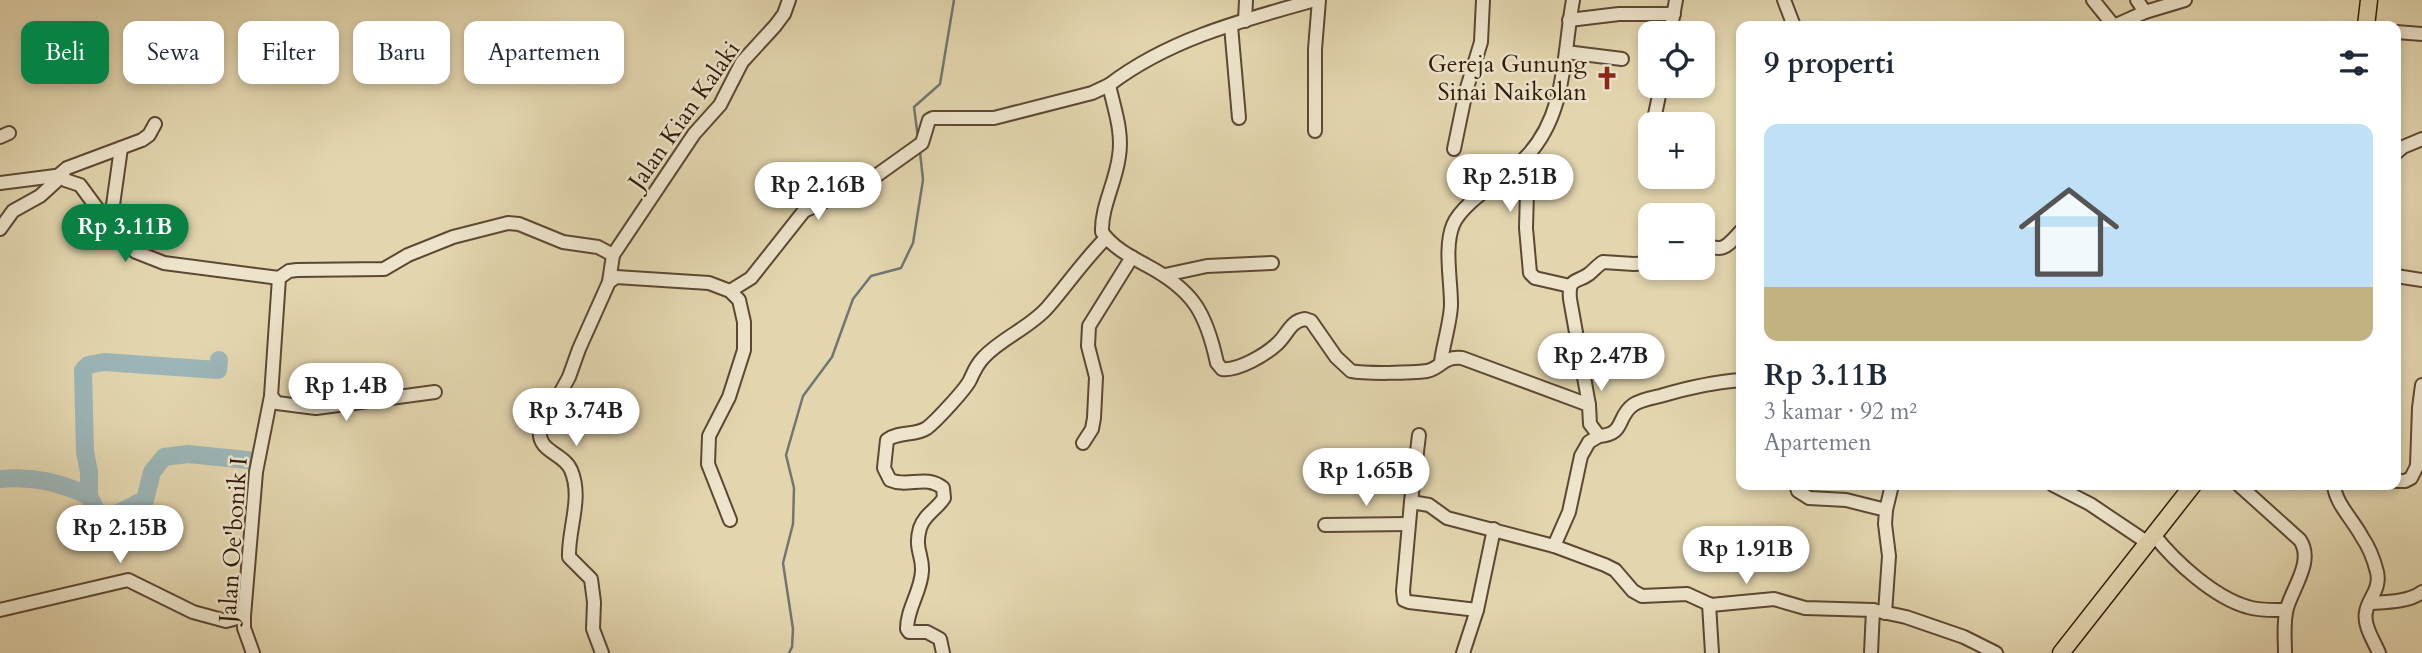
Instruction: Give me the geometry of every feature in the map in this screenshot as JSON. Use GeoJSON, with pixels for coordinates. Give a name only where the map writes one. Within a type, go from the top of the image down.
{"type":"FeatureCollection","features":[{"type":"Feature","properties":{"kind":"main road"},"geometry":{"type":"LineString","coordinates":[[2369,0],[2369,21]]}},
{"type":"Feature","properties":{"kind":"main road"},"geometry":{"type":"LineString","coordinates":[[2061,653],[2189,490]]}},
{"type":"Feature","properties":{"kind":"street","name":"Jalan Kian Kalaki"},"geometry":{"type":"LineString","coordinates":[[613,255],[694,134],[720,104],[742,62],[775,26],[789,0]]}},
{"type":"Feature","properties":{"kind":"street"},"geometry":{"type":"LineString","coordinates":[[1245,20],[1246,0]]}},
{"type":"Feature","properties":{"kind":"street"},"geometry":{"type":"LineString","coordinates":[[1454,149],[1466,91],[1481,42],[1483,0]]}},
{"type":"Feature","properties":{"kind":"street"},"geometry":{"type":"LineString","coordinates":[[1441,362],[1451,304],[1448,269],[1452,227],[1461,213],[1528,155],[1552,117],[1561,88],[1573,0]]}},
{"type":"Feature","properties":{"kind":"street"},"geometry":{"type":"LineString","coordinates":[[1673,21],[1676,0]]}},
{"type":"Feature","properties":{"kind":"street"},"geometry":{"type":"LineString","coordinates":[[1784,0],[1792,21]]}},
{"type":"Feature","properties":{"kind":"street"},"geometry":{"type":"LineString","coordinates":[[2094,0],[2110,21]]}},
{"type":"Feature","properties":{"kind":"street"},"geometry":{"type":"LineString","coordinates":[[2137,0],[2146,12]]}},
{"type":"Feature","properties":{"kind":"street"},"geometry":{"type":"LineString","coordinates":[[2125,21],[2185,0]]}},
{"type":"Feature","properties":{"kind":"street"},"geometry":{"type":"LineString","coordinates":[[730,291],[751,278],[804,211],[889,168],[906,152],[922,143],[927,124],[933,118],[994,118],[1092,93],[1109,85],[1133,66],[1175,45],[1310,1],[1315,49],[1315,131]]}},
{"type":"Feature","properties":{"kind":"street"},"geometry":{"type":"LineString","coordinates":[[1569,20],[1619,14],[1674,14]]}},
{"type":"Feature","properties":{"kind":"street"},"geometry":{"type":"LineString","coordinates":[[1231,26],[1239,118]]}},
{"type":"Feature","properties":{"kind":"street"},"geometry":{"type":"LineString","coordinates":[[2401,32],[2422,34]]}},
{"type":"Feature","properties":{"kind":"street"},"geometry":{"type":"LineString","coordinates":[[1566,52],[1622,59]]}},
{"type":"Feature","properties":{"kind":"street"},"geometry":{"type":"LineString","coordinates":[[1109,85],[1120,145],[1116,172],[1102,220],[1102,232],[1132,257],[1166,275],[1181,287],[1196,305],[1209,334],[1217,363],[1222,369],[1233,368],[1265,353],[1283,338],[1293,323],[1305,318],[1320,331],[1336,357],[1351,371],[1430,370],[1454,357],[1462,358],[1589,405]]}},
{"type":"Feature","properties":{"kind":"street"},"geometry":{"type":"LineString","coordinates":[[155,124],[147,137],[60,174],[63,174],[65,180],[80,185],[119,237],[136,252],[164,263],[279,278],[289,271],[297,270],[384,269],[408,255],[453,237],[508,223],[519,224],[563,242],[597,247],[613,255],[609,282],[569,377],[543,422],[539,437],[546,449],[562,458],[573,473],[576,503],[569,557],[591,579],[593,629],[602,653]]}},
{"type":"Feature","properties":{"kind":"street"},"geometry":{"type":"LineString","coordinates":[[2401,148],[2422,139]]}},
{"type":"Feature","properties":{"kind":"street"},"geometry":{"type":"LineString","coordinates":[[105,220],[113,205],[121,148]]}},
{"type":"Feature","properties":{"kind":"street"},"geometry":{"type":"LineString","coordinates":[[1528,155],[1526,228],[1530,273],[1535,278],[1570,286]]}},
{"type":"Feature","properties":{"kind":"street"},"geometry":{"type":"LineString","coordinates":[[0,183],[63,174]]}},
{"type":"Feature","properties":{"kind":"street"},"geometry":{"type":"LineString","coordinates":[[0,229],[13,212],[40,195],[63,174]]}},
{"type":"Feature","properties":{"kind":"street"},"geometry":{"type":"LineString","coordinates":[[1715,248],[1723,248],[1736,236]]}},
{"type":"Feature","properties":{"kind":"street"},"geometry":{"type":"LineString","coordinates":[[943,653],[940,639],[927,632],[909,632],[907,615],[922,576],[923,567],[917,545],[919,530],[944,498],[943,488],[927,481],[900,484],[890,480],[884,468],[887,440],[929,427],[970,381],[985,355],[1047,308],[1106,238]]}},
{"type":"Feature","properties":{"kind":"street"},"geometry":{"type":"LineString","coordinates":[[1083,443],[1092,429],[1094,418],[1096,377],[1088,346],[1089,326],[1132,257]]}},
{"type":"Feature","properties":{"kind":"street"},"geometry":{"type":"LineString","coordinates":[[1599,436],[1590,424],[1570,286],[1603,262],[1638,264]]}},
{"type":"Feature","properties":{"kind":"street"},"geometry":{"type":"LineString","coordinates":[[1166,275],[1207,266],[1272,263]]}},
{"type":"Feature","properties":{"kind":"street"},"geometry":{"type":"LineString","coordinates":[[609,282],[616,276],[709,283],[730,291],[739,300],[743,312],[744,350],[729,397],[709,436],[708,464],[730,520]]}},
{"type":"Feature","properties":{"kind":"street"},"geometry":{"type":"LineString","coordinates":[[2401,277],[2422,280]]}},
{"type":"Feature","properties":{"kind":"street","name":"Jalan Oe'bonik I"},"geometry":{"type":"LineString","coordinates":[[253,653],[244,628],[244,616],[256,472],[271,396],[275,298],[279,278]]}},
{"type":"Feature","properties":{"kind":"street"},"geometry":{"type":"LineString","coordinates":[[1554,546],[1569,512],[1581,456],[1589,442],[1616,431],[1629,409],[1640,401],[1699,385],[1736,381]]}},
{"type":"Feature","properties":{"kind":"street"},"geometry":{"type":"LineString","coordinates":[[2401,481],[2414,474],[2417,466],[2422,385]]}},
{"type":"Feature","properties":{"kind":"street"},"geometry":{"type":"LineString","coordinates":[[271,396],[277,403],[316,408],[435,392]]}},
{"type":"Feature","properties":{"kind":"street"},"geometry":{"type":"LineString","coordinates":[[1419,435],[1410,502],[1404,600],[1477,610]]}},
{"type":"Feature","properties":{"kind":"street"},"geometry":{"type":"LineString","coordinates":[[1798,490],[1809,498],[1846,500],[1886,510]]}},
{"type":"Feature","properties":{"kind":"street"},"geometry":{"type":"LineString","coordinates":[[1871,653],[1889,556],[1885,524],[1891,490]]}},
{"type":"Feature","properties":{"kind":"street"},"geometry":{"type":"LineString","coordinates":[[2063,490],[2151,539],[2231,601],[2253,609],[2286,610]]}},
{"type":"Feature","properties":{"kind":"street"},"geometry":{"type":"LineString","coordinates":[[2244,490],[2304,545],[2303,568],[2286,610],[2285,650]]}},
{"type":"Feature","properties":{"kind":"street"},"geometry":{"type":"LineString","coordinates":[[2336,490],[2362,536],[2377,572],[2375,595],[2366,609],[2366,622],[2379,653]]}},
{"type":"Feature","properties":{"kind":"street"},"geometry":{"type":"LineString","coordinates":[[1410,502],[1429,505],[1447,518],[1494,528],[1554,546],[1615,570],[1633,591],[1642,596],[1687,594],[1709,604],[1774,599],[1805,608],[1879,611],[1906,617],[1964,637],[1997,653]]}},
{"type":"Feature","properties":{"kind":"street"},"geometry":{"type":"LineString","coordinates":[[1325,525],[1408,524]]}},
{"type":"Feature","properties":{"kind":"street"},"geometry":{"type":"LineString","coordinates":[[1463,653],[1477,610],[1494,528]]}},
{"type":"Feature","properties":{"kind":"street"},"geometry":{"type":"LineString","coordinates":[[0,610],[128,580],[193,612],[226,621],[244,616]]}},
{"type":"Feature","properties":{"kind":"street"},"geometry":{"type":"LineString","coordinates":[[2370,603],[2403,599],[2422,592]]}},
{"type":"Feature","properties":{"kind":"street"},"geometry":{"type":"LineString","coordinates":[[1709,604],[1712,653]]}},
{"type":"Feature","properties":{"kind":"waterway"},"geometry":{"type":"LineString","coordinates":[[918,138],[914,107],[940,84],[954,0]]}},
{"type":"Feature","properties":{"kind":"waterway"},"geometry":{"type":"LineString","coordinates":[[789,653],[793,629],[783,563],[793,524],[794,488],[786,455],[803,396],[832,357],[853,299],[871,276],[901,268],[913,243],[923,180],[920,152]]}},
{"type":"Feature","properties":{"kind":"waterway"},"geometry":{"type":"LineString","coordinates":[[219,360],[218,370],[104,362],[88,365],[83,370],[89,496],[98,514],[110,515],[145,500],[152,472],[164,457],[188,454],[248,460]]}},
{"type":"Feature","properties":{"kind":"waterway"},"geometry":{"type":"LineString","coordinates":[[0,479],[46,481],[89,496]]}},
{"type":"Feature","properties":{"kind":"place","name":"Gereja Gunung Sinai Naikolan"},"geometry":{"type":"Point","coordinates":[1607,78]}}]}
